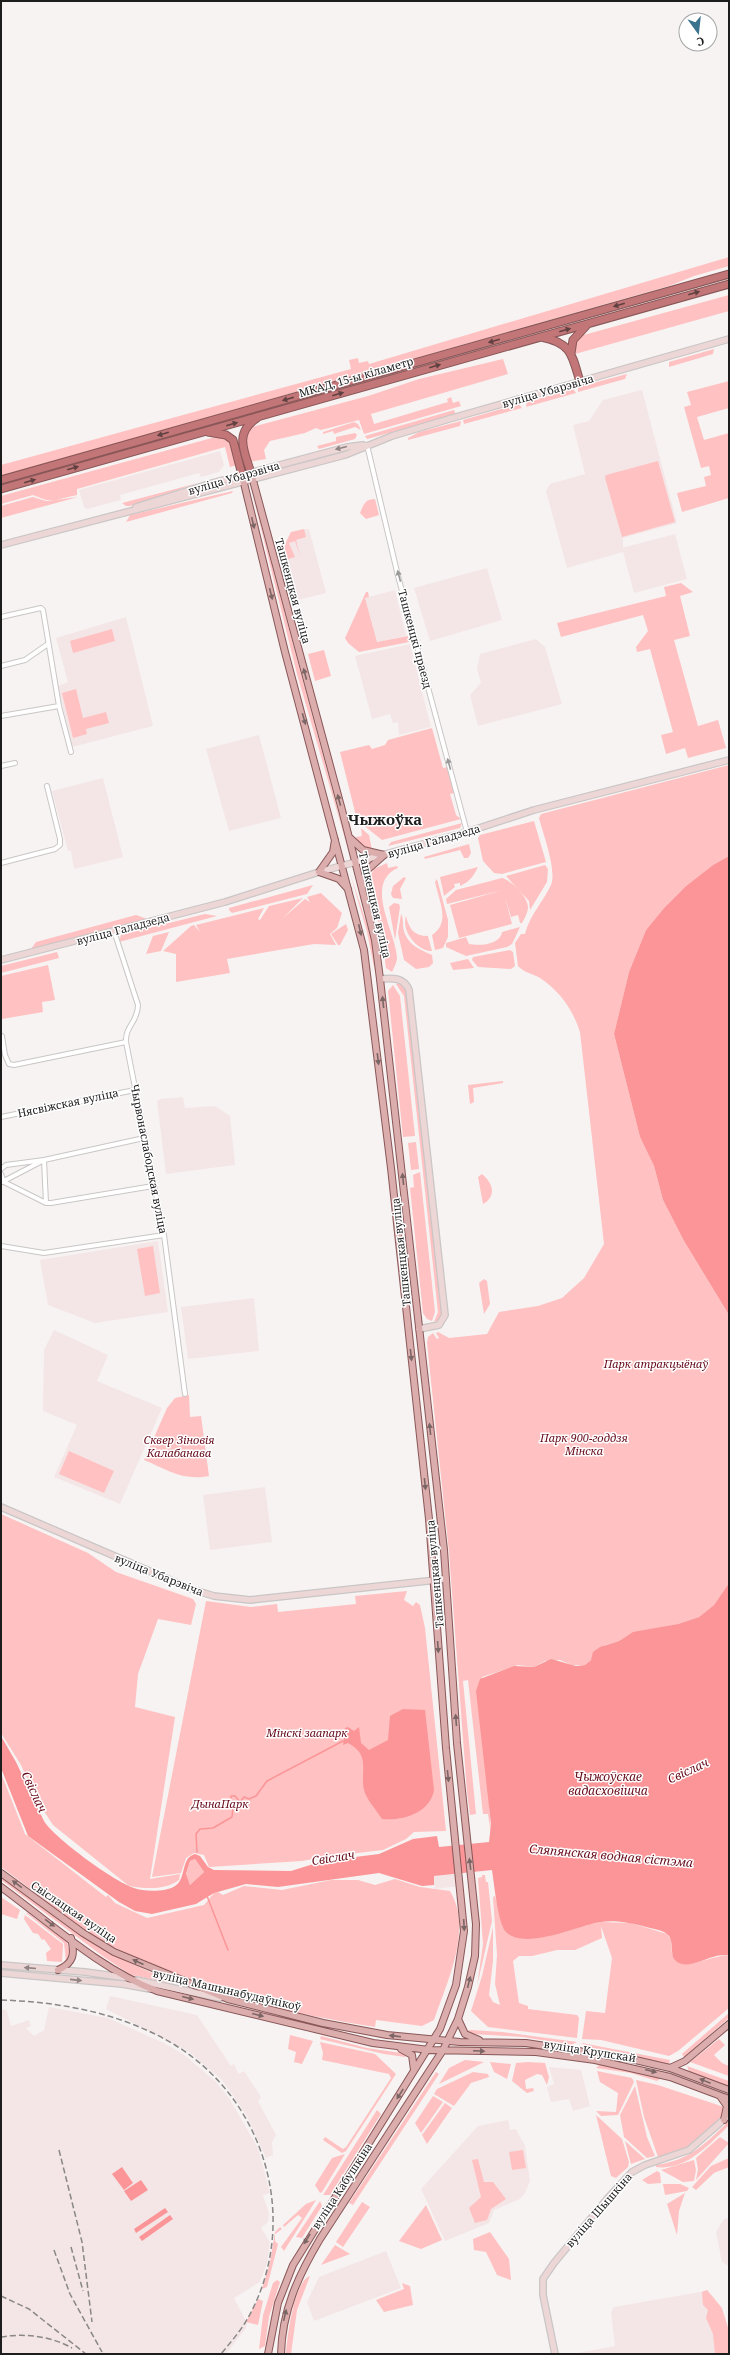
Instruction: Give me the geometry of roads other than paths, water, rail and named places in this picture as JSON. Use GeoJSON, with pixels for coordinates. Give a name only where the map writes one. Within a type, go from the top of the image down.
{"type":"FeatureCollection","features":[{"type":"Feature","properties":{"kind":"highway","name":"МКАД, 15-ы кіламетр"},"geometry":{"type":"LineString","coordinates":[[1,480],[729,274]]}},
{"type":"Feature","properties":{"kind":"highway","name":"МКАД, 15-ы кіламетр"},"geometry":{"type":"LineString","coordinates":[[1,489],[729,284]]}},
{"type":"Feature","properties":{"kind":"highway"},"geometry":{"type":"LineString","coordinates":[[571,354],[573,340],[580,330],[590,323]]}},
{"type":"Feature","properties":{"kind":"highway"},"geometry":{"type":"LineString","coordinates":[[539,337],[561,342],[571,354],[580,382]]}},
{"type":"Feature","properties":{"kind":"highway"},"geometry":{"type":"LineString","coordinates":[[252,476],[242,436],[245,429],[260,416]]}},
{"type":"Feature","properties":{"kind":"highway"},"geometry":{"type":"LineString","coordinates":[[204,431],[226,435],[233,440],[243,479]]}},
{"type":"Feature","properties":{"kind":"main road","name":"вуліца Убарэвіча"},"geometry":{"type":"LineString","coordinates":[[1,545],[126,511],[150,501],[243,479],[347,447],[367,445],[449,419],[729,339]]}},
{"type":"Feature","properties":{"kind":"main road","name":"Ташкенцкая вуліца"},"geometry":{"type":"LineString","coordinates":[[252,476],[349,837],[375,940],[380,979],[446,1579],[457,1743],[476,1924],[475,1956],[468,1987],[458,2019],[448,2041]]}},
{"type":"Feature","properties":{"kind":"main road","name":"Ташкенцкая вуліца"},"geometry":{"type":"LineString","coordinates":[[243,479],[286,656],[350,892],[364,950],[369,981],[429,1519],[446,1748],[461,1886],[464,1931],[461,1960],[448,2010],[434,2040]]}},
{"type":"Feature","properties":{"kind":"main road","name":"вуліца Галадзеда"},"geometry":{"type":"LineString","coordinates":[[1,960],[225,902],[319,872],[467,832],[548,807],[729,760]]}},
{"type":"Feature","properties":{"kind":"main road"},"geometry":{"type":"LineString","coordinates":[[335,835],[332,852],[319,872],[339,879],[350,892]]}},
{"type":"Feature","properties":{"kind":"main road"},"geometry":{"type":"LineString","coordinates":[[349,837],[363,850],[384,855]]}},
{"type":"Feature","properties":{"kind":"main road"},"geometry":{"type":"LineString","coordinates":[[362,890],[366,871],[384,855]]}},
{"type":"Feature","properties":{"kind":"main road"},"geometry":{"type":"LineString","coordinates":[[369,981],[380,979],[397,979],[406,983],[409,990],[433,1200],[445,1315],[439,1326],[408,1330]]}},
{"type":"Feature","properties":{"kind":"main road","name":"вуліца Убарэвіча"},"geometry":{"type":"LineString","coordinates":[[1,1507],[191,1589],[218,1597],[250,1600],[446,1579]]}},
{"type":"Feature","properties":{"kind":"main road","name":"Свіслацкая вуліца"},"geometry":{"type":"LineString","coordinates":[[1,1873],[83,1933],[114,1952],[228,1999]]}},
{"type":"Feature","properties":{"kind":"main road","name":"Свіслацкая вуліца"},"geometry":{"type":"LineString","coordinates":[[1,1887],[128,1978],[157,1990]]}},
{"type":"Feature","properties":{"kind":"main road"},"geometry":{"type":"LineString","coordinates":[[58,1970],[70,1964],[73,1958],[74,1953],[71,1938]]}},
{"type":"Feature","properties":{"kind":"main road","name":"вуліца Машынабудаўнікоў"},"geometry":{"type":"LineString","coordinates":[[1,1965],[128,1978],[228,1999],[360,2031],[448,2041]]}},
{"type":"Feature","properties":{"kind":"main road","name":"вуліца Машынабудаўнікоў"},"geometry":{"type":"LineString","coordinates":[[1,1973],[122,1984],[157,1990],[329,2033],[396,2046],[443,2050]]}},
{"type":"Feature","properties":{"kind":"main road"},"geometry":{"type":"LineString","coordinates":[[458,2019],[465,2034],[486,2042]]}},
{"type":"Feature","properties":{"kind":"main road"},"geometry":{"type":"LineString","coordinates":[[670,2068],[685,2061],[729,2024]]}},
{"type":"Feature","properties":{"kind":"main road"},"geometry":{"type":"LineString","coordinates":[[329,2033],[358,2033],[360,2031]]}},
{"type":"Feature","properties":{"kind":"main road","name":"вуліца Кабушкіна"},"geometry":{"type":"LineString","coordinates":[[268,2354],[272,2327],[284,2284],[304,2244],[434,2040]]}},
{"type":"Feature","properties":{"kind":"main road","name":"вуліца Кабушкіна"},"geometry":{"type":"LineString","coordinates":[[281,2354],[282,2329],[288,2305],[294,2287],[313,2251],[448,2041]]}},
{"type":"Feature","properties":{"kind":"main road","name":"вуліца Крупскай"},"geometry":{"type":"LineString","coordinates":[[448,2041],[526,2043],[595,2052],[670,2068],[729,2090]]}},
{"type":"Feature","properties":{"kind":"main road"},"geometry":{"type":"LineString","coordinates":[[396,2046],[412,2055],[415,2066],[414,2073]]}},
{"type":"Feature","properties":{"kind":"main road","name":"вуліца Крупскай"},"geometry":{"type":"LineString","coordinates":[[443,2050],[536,2052],[629,2066],[687,2083],[729,2098]]}},
{"type":"Feature","properties":{"kind":"main road"},"geometry":{"type":"LineString","coordinates":[[685,2061],[680,2071],[682,2078],[687,2083]]}},
{"type":"Feature","properties":{"kind":"main road"},"geometry":{"type":"LineString","coordinates":[[717,2094],[727,2106],[724,2120]]}},
{"type":"Feature","properties":{"kind":"main road","name":"вуліца Шышкіна"},"geometry":{"type":"LineString","coordinates":[[555,2354],[542,2283],[550,2269],[607,2199],[632,2172],[645,2165],[689,2150],[729,2115]]}},
{"type":"Feature","properties":{"kind":"main road"},"geometry":{"type":"LineString","coordinates":[[272,2327],[282,2329]]}},
{"type":"Feature","properties":{"kind":"street","name":"Ташкенцкі праезд"},"geometry":{"type":"LineString","coordinates":[[367,445],[398,576],[467,832]]}},
{"type":"Feature","properties":{"kind":"street"},"geometry":{"type":"LineString","coordinates":[[1,618],[41,608],[44,613],[59,706],[71,752]]}},
{"type":"Feature","properties":{"kind":"street"},"geometry":{"type":"LineString","coordinates":[[1,666],[25,660],[48,644]]}},
{"type":"Feature","properties":{"kind":"street"},"geometry":{"type":"LineString","coordinates":[[1,716],[59,706]]}},
{"type":"Feature","properties":{"kind":"street"},"geometry":{"type":"LineString","coordinates":[[1,766],[15,763]]}},
{"type":"Feature","properties":{"kind":"street"},"geometry":{"type":"LineString","coordinates":[[1,862],[55,849],[60,845],[60,839],[47,786]]}},
{"type":"Feature","properties":{"kind":"street","name":"Чырвонаслабодская вуліца"},"geometry":{"type":"LineString","coordinates":[[114,931],[138,1005],[137,1018],[128,1029],[126,1042],[153,1186],[164,1235],[185,1394]]}},
{"type":"Feature","properties":{"kind":"street"},"geometry":{"type":"LineString","coordinates":[[2,1036],[5,1055],[9,1064],[23,1064],[126,1042]]}},
{"type":"Feature","properties":{"kind":"street","name":"Нясвіжская вуліца"},"geometry":{"type":"LineString","coordinates":[[1,1117],[135,1090]]}},
{"type":"Feature","properties":{"kind":"street"},"geometry":{"type":"LineString","coordinates":[[1,1169],[6,1165],[44,1160],[144,1138]]}},
{"type":"Feature","properties":{"kind":"street"},"geometry":{"type":"LineString","coordinates":[[2,1182],[44,1160]]}},
{"type":"Feature","properties":{"kind":"street"},"geometry":{"type":"LineString","coordinates":[[44,1160],[46,1203]]}},
{"type":"Feature","properties":{"kind":"street"},"geometry":{"type":"LineString","coordinates":[[1,1174],[2,1182]]}},
{"type":"Feature","properties":{"kind":"street"},"geometry":{"type":"LineString","coordinates":[[2,1182],[46,1203],[57,1203],[153,1186]]}},
{"type":"Feature","properties":{"kind":"street"},"geometry":{"type":"LineString","coordinates":[[1,1246],[44,1253],[164,1235]]}},
{"type":"Feature","properties":{"kind":"water"},"geometry":{"type":"Polygon","coordinates":[[[729,856],[729,1315],[684,1241],[663,1200],[654,1166],[640,1137],[614,1034],[629,972],[646,930],[664,908],[686,886],[713,865],[729,856]]]}},
{"type":"Feature","properties":{"kind":"water","name":"Чыжоўскае вадасховішча"},"geometry":{"type":"Polygon","coordinates":[[[729,1583],[729,1955],[717,1956],[692,1964],[681,1964],[673,1957],[670,1938],[664,1932],[624,1922],[601,1922],[539,1938],[526,1939],[515,1937],[506,1932],[503,1928],[497,1903],[492,1870],[434,1876],[434,1885],[422,1886],[379,1873],[278,1887],[246,1884],[214,1893],[196,1904],[152,1914],[135,1911],[119,1902],[28,1836],[1,1768],[1,1736],[16,1762],[44,1821],[50,1829],[100,1869],[125,1884],[143,1890],[155,1891],[175,1886],[181,1879],[187,1860],[190,1856],[195,1854],[200,1856],[208,1867],[214,1870],[291,1871],[323,1861],[379,1854],[413,1839],[437,1836],[439,1847],[489,1842],[491,1824],[476,1691],[480,1679],[514,1666],[534,1667],[551,1659],[576,1666],[585,1665],[591,1660],[593,1652],[600,1647],[619,1641],[633,1632],[678,1624],[699,1617],[714,1605],[729,1583]],[[195,1859],[190,1861],[186,1874],[190,1885],[204,1872],[195,1859]]]}},
{"type":"Feature","properties":{"kind":"water"},"geometry":{"type":"Polygon","coordinates":[[[403,1709],[425,1710],[434,1790],[427,1805],[414,1814],[398,1819],[382,1819],[370,1803],[365,1793],[363,1786],[363,1760],[360,1754],[356,1748],[348,1743],[343,1745],[345,1728],[348,1727],[354,1731],[359,1727],[361,1743],[369,1750],[388,1740],[390,1716],[403,1709]]]}},
{"type":"Feature","properties":{"kind":"water"},"geometry":{"type":"Polygon","coordinates":[[[122,2167],[133,2183],[124,2190],[112,2174],[122,2167]]]}},
{"type":"Feature","properties":{"kind":"water"},"geometry":{"type":"Polygon","coordinates":[[[141,2180],[148,2190],[131,2201],[124,2191],[141,2180]]]}},
{"type":"Feature","properties":{"kind":"water"},"geometry":{"type":"Polygon","coordinates":[[[165,2208],[168,2212],[136,2233],[134,2229],[165,2208]]]}},
{"type":"Feature","properties":{"kind":"water"},"geometry":{"type":"Polygon","coordinates":[[[170,2215],[173,2219],[142,2241],[139,2237],[170,2215]]]}},
{"type":"Feature","properties":{"kind":"waterway"},"geometry":{"type":"LineString","coordinates":[[197,1852],[196,1834],[200,1829],[213,1828],[232,1817],[233,1807],[230,1803],[231,1796],[235,1796],[240,1802],[244,1797],[249,1799],[256,1796],[267,1781],[343,1741]]}},
{"type":"Feature","properties":{"kind":"waterway"},"geometry":{"type":"LineString","coordinates":[[207,1896],[228,1950]]}},
{"type":"Feature","properties":{"kind":"railway"},"geometry":{"type":"LineString","coordinates":[[1,2000],[46,2003],[91,2011],[112,2017],[155,2034],[175,2045],[207,2070],[234,2100],[253,2133],[267,2170],[273,2209],[271,2248],[262,2286],[245,2323],[221,2354]]}},
{"type":"Feature","properties":{"kind":"railway"},"geometry":{"type":"LineString","coordinates":[[59,2150],[82,2242],[92,2322]]}},
{"type":"Feature","properties":{"kind":"railway"},"geometry":{"type":"LineString","coordinates":[[71,2247],[83,2291]]}},
{"type":"Feature","properties":{"kind":"railway"},"geometry":{"type":"LineString","coordinates":[[54,2250],[70,2294],[102,2352]]}},
{"type":"Feature","properties":{"kind":"railway"},"geometry":{"type":"LineString","coordinates":[[1,2296],[29,2309],[86,2354]]}},
{"type":"Feature","properties":{"kind":"railway"},"geometry":{"type":"LineString","coordinates":[[1,2337],[19,2335],[37,2336],[72,2348]]}},
{"type":"Feature","properties":{"kind":"district","name":"Чыжоўка"},"geometry":{"type":"Point","coordinates":[385,820]}},
{"type":"Feature","properties":{"kind":"park label","name":"Парк атракцыёнаў"},"geometry":{"type":"Point","coordinates":[656,1364]}},
{"type":"Feature","properties":{"kind":"park label","name":"Парк 900-годдзя Мінска"},"geometry":{"type":"Point","coordinates":[584,1444]}},
{"type":"Feature","properties":{"kind":"park label","name":"Сквер Зіновія Калабанава"},"geometry":{"type":"Point","coordinates":[179,1446]}},
{"type":"Feature","properties":{"kind":"park label","name":"Мінскі заапарк"},"geometry":{"type":"Point","coordinates":[307,1733]}},
{"type":"Feature","properties":{"kind":"park label","name":"ДынаПарк"},"geometry":{"type":"Point","coordinates":[220,1804]}},
{"type":"Feature","properties":{"kind":"water label","name":"Свіслач"},"geometry":{"type":"Point","coordinates":[688,1771]}},
{"type":"Feature","properties":{"kind":"water label","name":"Свіслач"},"geometry":{"type":"Point","coordinates":[34,1792]}},
{"type":"Feature","properties":{"kind":"water label","name":"Сляпянская водная сістэма"},"geometry":{"type":"Point","coordinates":[611,1856]}},
{"type":"Feature","properties":{"kind":"water label","name":"Свіслач"},"geometry":{"type":"Point","coordinates":[333,1858]}}]}
